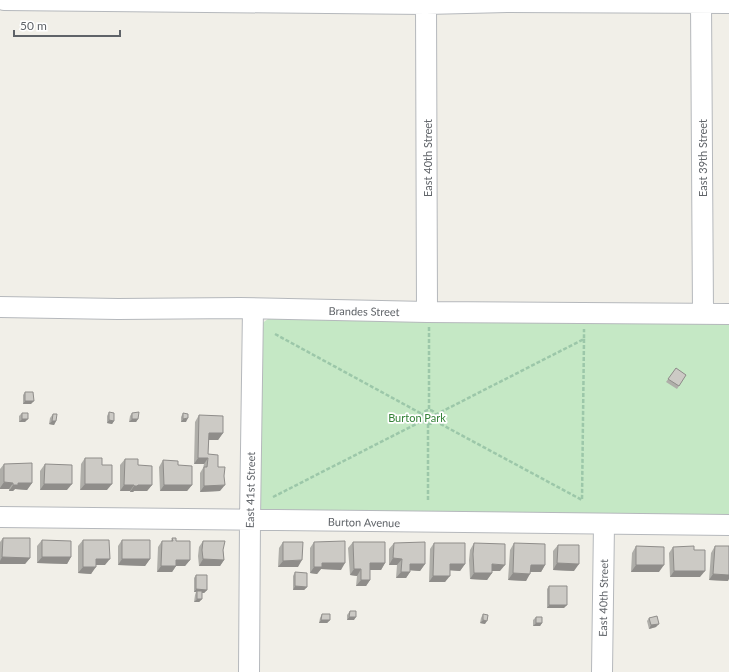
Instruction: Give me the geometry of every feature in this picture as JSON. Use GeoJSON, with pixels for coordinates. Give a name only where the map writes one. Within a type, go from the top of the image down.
{"type":"FeatureCollection","features":[{"type":"Feature","properties":{"kind":"street"},"geometry":{"type":"LineString","coordinates":[[4,0],[426,4],[523,2],[729,3]]}},
{"type":"Feature","properties":{"kind":"street","name":"East 39th Street"},"geometry":{"type":"LineString","coordinates":[[701,3],[703,313]]}},
{"type":"Feature","properties":{"kind":"street","name":"East 40th Street"},"geometry":{"type":"LineString","coordinates":[[426,4],[427,312]]}},
{"type":"Feature","properties":{"kind":"street","name":"Brandes Street"},"geometry":{"type":"LineString","coordinates":[[0,307],[729,314]]}},
{"type":"Feature","properties":{"kind":"street","name":"East 41st Street"},"geometry":{"type":"LineString","coordinates":[[249,672],[253,309]]}},
{"type":"Feature","properties":{"kind":"street","name":"Burton Avenue"},"geometry":{"type":"LineString","coordinates":[[0,517],[729,525]]}},
{"type":"Feature","properties":{"kind":"street","name":"East 40th Street"},"geometry":{"type":"LineString","coordinates":[[602,672],[604,524]]}},
{"type":"Feature","properties":{"kind":"path"},"geometry":{"type":"LineString","coordinates":[[275,334],[422,414]]}},
{"type":"Feature","properties":{"kind":"path"},"geometry":{"type":"LineString","coordinates":[[429,336],[429,410]]}},
{"type":"Feature","properties":{"kind":"path"},"geometry":{"type":"LineString","coordinates":[[435,415],[584,338],[582,501],[435,421]]}},
{"type":"Feature","properties":{"kind":"path"},"geometry":{"type":"LineString","coordinates":[[422,414],[429,410]]}},
{"type":"Feature","properties":{"kind":"path"},"geometry":{"type":"LineString","coordinates":[[429,410],[435,415],[435,421]]}},
{"type":"Feature","properties":{"kind":"path"},"geometry":{"type":"LineString","coordinates":[[422,414],[422,421]]}},
{"type":"Feature","properties":{"kind":"path"},"geometry":{"type":"LineString","coordinates":[[422,421],[428,424],[435,421]]}},
{"type":"Feature","properties":{"kind":"path"},"geometry":{"type":"LineString","coordinates":[[272,497],[422,421]]}},
{"type":"Feature","properties":{"kind":"path"},"geometry":{"type":"LineString","coordinates":[[428,424],[428,500]]}},
{"type":"Feature","properties":{"kind":"green space","name":"Burton Park"},"geometry":{"type":"Polygon","coordinates":[[[268,319],[729,324],[729,517],[262,510],[258,505],[261,324],[268,319]]]}},
{"type":"Feature","properties":{"kind":"building"},"geometry":{"type":"Polygon","coordinates":[[[676,368],[686,375],[679,386],[668,379],[676,368]]]}},
{"type":"Feature","properties":{"kind":"building"},"geometry":{"type":"Polygon","coordinates":[[[25,392],[33,392],[34,401],[25,401],[25,392]]]}},
{"type":"Feature","properties":{"kind":"building"},"geometry":{"type":"Polygon","coordinates":[[[109,412],[114,413],[114,421],[109,420],[109,412]]]}},
{"type":"Feature","properties":{"kind":"building"},"geometry":{"type":"Polygon","coordinates":[[[139,412],[138,419],[132,419],[132,413],[139,412]]]}},
{"type":"Feature","properties":{"kind":"building"},"geometry":{"type":"Polygon","coordinates":[[[22,413],[28,413],[28,419],[22,419],[22,413]]]}},
{"type":"Feature","properties":{"kind":"building"},"geometry":{"type":"Polygon","coordinates":[[[183,413],[188,414],[188,418],[183,419],[183,413]]]}},
{"type":"Feature","properties":{"kind":"building"},"geometry":{"type":"Polygon","coordinates":[[[53,414],[57,414],[56,421],[52,421],[53,414]]]}},
{"type":"Feature","properties":{"kind":"building"},"geometry":{"type":"Polygon","coordinates":[[[199,415],[223,416],[223,433],[209,433],[208,454],[218,455],[218,467],[225,467],[225,485],[204,486],[204,467],[207,467],[208,458],[198,458],[199,415]]]}},
{"type":"Feature","properties":{"kind":"building"},"geometry":{"type":"Polygon","coordinates":[[[85,458],[102,458],[102,465],[112,465],[112,484],[85,484],[85,458]]]}},
{"type":"Feature","properties":{"kind":"building"},"geometry":{"type":"Polygon","coordinates":[[[125,459],[138,459],[138,465],[152,466],[152,485],[124,485],[125,459]]]}},
{"type":"Feature","properties":{"kind":"building"},"geometry":{"type":"Polygon","coordinates":[[[163,460],[178,461],[178,465],[192,466],[192,485],[164,485],[163,460]]]}},
{"type":"Feature","properties":{"kind":"building"},"geometry":{"type":"Polygon","coordinates":[[[32,463],[32,483],[18,483],[18,485],[13,485],[13,483],[4,482],[4,464],[32,463]]]}},
{"type":"Feature","properties":{"kind":"building"},"geometry":{"type":"Polygon","coordinates":[[[45,464],[72,465],[72,484],[44,484],[45,464]]]}},
{"type":"Feature","properties":{"kind":"building"},"geometry":{"type":"Polygon","coordinates":[[[3,538],[30,538],[30,558],[2,557],[3,538]]]}},
{"type":"Feature","properties":{"kind":"building"},"geometry":{"type":"Polygon","coordinates":[[[172,538],[176,538],[176,541],[190,541],[190,560],[176,560],[176,566],[161,566],[162,541],[173,541],[172,538]]]}},
{"type":"Feature","properties":{"kind":"building"},"geometry":{"type":"Polygon","coordinates":[[[42,540],[71,541],[71,557],[42,557],[42,540]]]}},
{"type":"Feature","properties":{"kind":"building"},"geometry":{"type":"Polygon","coordinates":[[[83,540],[109,540],[110,559],[96,559],[96,567],[83,567],[83,540]]]}},
{"type":"Feature","properties":{"kind":"building"},"geometry":{"type":"Polygon","coordinates":[[[122,540],[150,540],[150,559],[122,559],[122,540]]]}},
{"type":"Feature","properties":{"kind":"building"},"geometry":{"type":"Polygon","coordinates":[[[203,541],[225,541],[223,550],[224,560],[203,559],[203,541]]]}},
{"type":"Feature","properties":{"kind":"building"},"geometry":{"type":"Polygon","coordinates":[[[345,541],[345,563],[322,563],[322,567],[314,567],[314,542],[345,541]]]}},
{"type":"Feature","properties":{"kind":"building"},"geometry":{"type":"Polygon","coordinates":[[[283,542],[303,542],[302,560],[283,561],[283,542]]]}},
{"type":"Feature","properties":{"kind":"building"},"geometry":{"type":"Polygon","coordinates":[[[353,542],[385,542],[385,563],[370,563],[370,580],[361,580],[361,569],[354,569],[353,542]]]}},
{"type":"Feature","properties":{"kind":"building"},"geometry":{"type":"Polygon","coordinates":[[[425,542],[425,564],[410,564],[410,572],[401,572],[402,559],[393,558],[394,543],[425,542]]]}},
{"type":"Feature","properties":{"kind":"building"},"geometry":{"type":"Polygon","coordinates":[[[434,543],[465,543],[465,564],[450,564],[450,576],[433,576],[434,543]]]}},
{"type":"Feature","properties":{"kind":"building"},"geometry":{"type":"Polygon","coordinates":[[[474,543],[505,544],[505,565],[492,564],[492,573],[474,573],[474,543]]]}},
{"type":"Feature","properties":{"kind":"building"},"geometry":{"type":"Polygon","coordinates":[[[514,543],[545,544],[545,565],[531,565],[530,574],[513,573],[514,543]]]}},
{"type":"Feature","properties":{"kind":"building"},"geometry":{"type":"Polygon","coordinates":[[[558,545],[579,545],[579,564],[557,563],[558,545]]]}},
{"type":"Feature","properties":{"kind":"building"},"geometry":{"type":"Polygon","coordinates":[[[636,546],[664,547],[664,565],[636,565],[636,546]]]}},
{"type":"Feature","properties":{"kind":"building"},"geometry":{"type":"Polygon","coordinates":[[[694,546],[694,550],[705,550],[705,571],[674,571],[673,547],[694,546]]]}},
{"type":"Feature","properties":{"kind":"building"},"geometry":{"type":"Polygon","coordinates":[[[715,546],[729,546],[729,575],[713,574],[715,546]]]}},
{"type":"Feature","properties":{"kind":"building"},"geometry":{"type":"Polygon","coordinates":[[[295,572],[307,573],[307,587],[295,586],[295,572]]]}},
{"type":"Feature","properties":{"kind":"building"},"geometry":{"type":"Polygon","coordinates":[[[196,575],[207,575],[207,590],[196,589],[196,575]]]}},
{"type":"Feature","properties":{"kind":"building"},"geometry":{"type":"Polygon","coordinates":[[[549,586],[567,586],[567,605],[549,605],[549,586]]]}},
{"type":"Feature","properties":{"kind":"building"},"geometry":{"type":"Polygon","coordinates":[[[197,591],[202,591],[202,599],[197,599],[197,591]]]}},
{"type":"Feature","properties":{"kind":"building"},"geometry":{"type":"Polygon","coordinates":[[[350,611],[356,611],[356,617],[349,617],[350,611]]]}},
{"type":"Feature","properties":{"kind":"building"},"geometry":{"type":"Polygon","coordinates":[[[322,614],[330,614],[330,620],[321,620],[322,614]]]}},
{"type":"Feature","properties":{"kind":"building"},"geometry":{"type":"Polygon","coordinates":[[[483,614],[488,615],[487,621],[483,620],[483,614]]]}},
{"type":"Feature","properties":{"kind":"building"},"geometry":{"type":"Polygon","coordinates":[[[657,616],[659,624],[651,625],[649,618],[657,616]]]}},
{"type":"Feature","properties":{"kind":"building"},"geometry":{"type":"Polygon","coordinates":[[[536,617],[542,617],[542,623],[536,623],[536,617]]]}}]}
